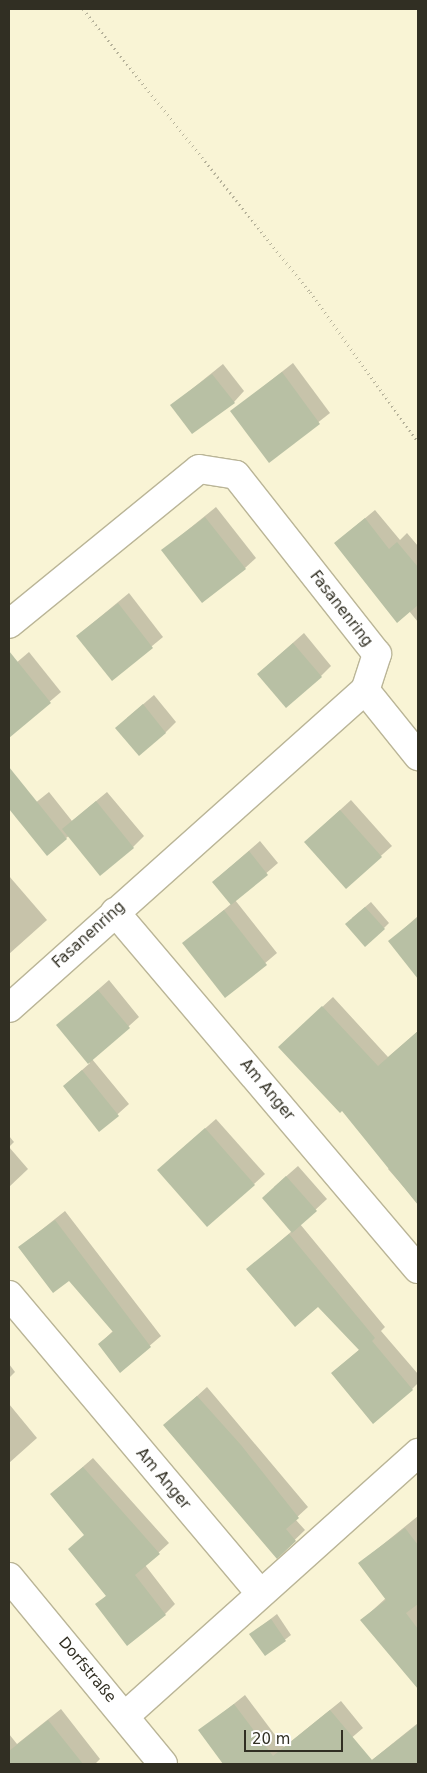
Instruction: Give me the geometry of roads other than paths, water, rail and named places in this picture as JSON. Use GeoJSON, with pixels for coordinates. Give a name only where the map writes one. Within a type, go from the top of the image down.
{"type":"FeatureCollection","features":[{"type":"Feature","properties":{"kind":"street","name":"Fasanenring"},"geometry":{"type":"LineString","coordinates":[[9,624],[199,470],[236,475],[378,654],[365,690],[9,1008]]}},
{"type":"Feature","properties":{"kind":"street"},"geometry":{"type":"LineString","coordinates":[[365,690],[418,756]]}},
{"type":"Feature","properties":{"kind":"street","name":"Am Anger"},"geometry":{"type":"LineString","coordinates":[[115,912],[418,1269]]}},
{"type":"Feature","properties":{"kind":"street","name":"Am Anger"},"geometry":{"type":"LineString","coordinates":[[9,1295],[260,1594]]}},
{"type":"Feature","properties":{"kind":"street"},"geometry":{"type":"LineString","coordinates":[[125,1716],[418,1453]]}},
{"type":"Feature","properties":{"kind":"street","name":"Dorfstraße"},"geometry":{"type":"LineString","coordinates":[[9,1577],[125,1716],[162,1764]]}}]}
